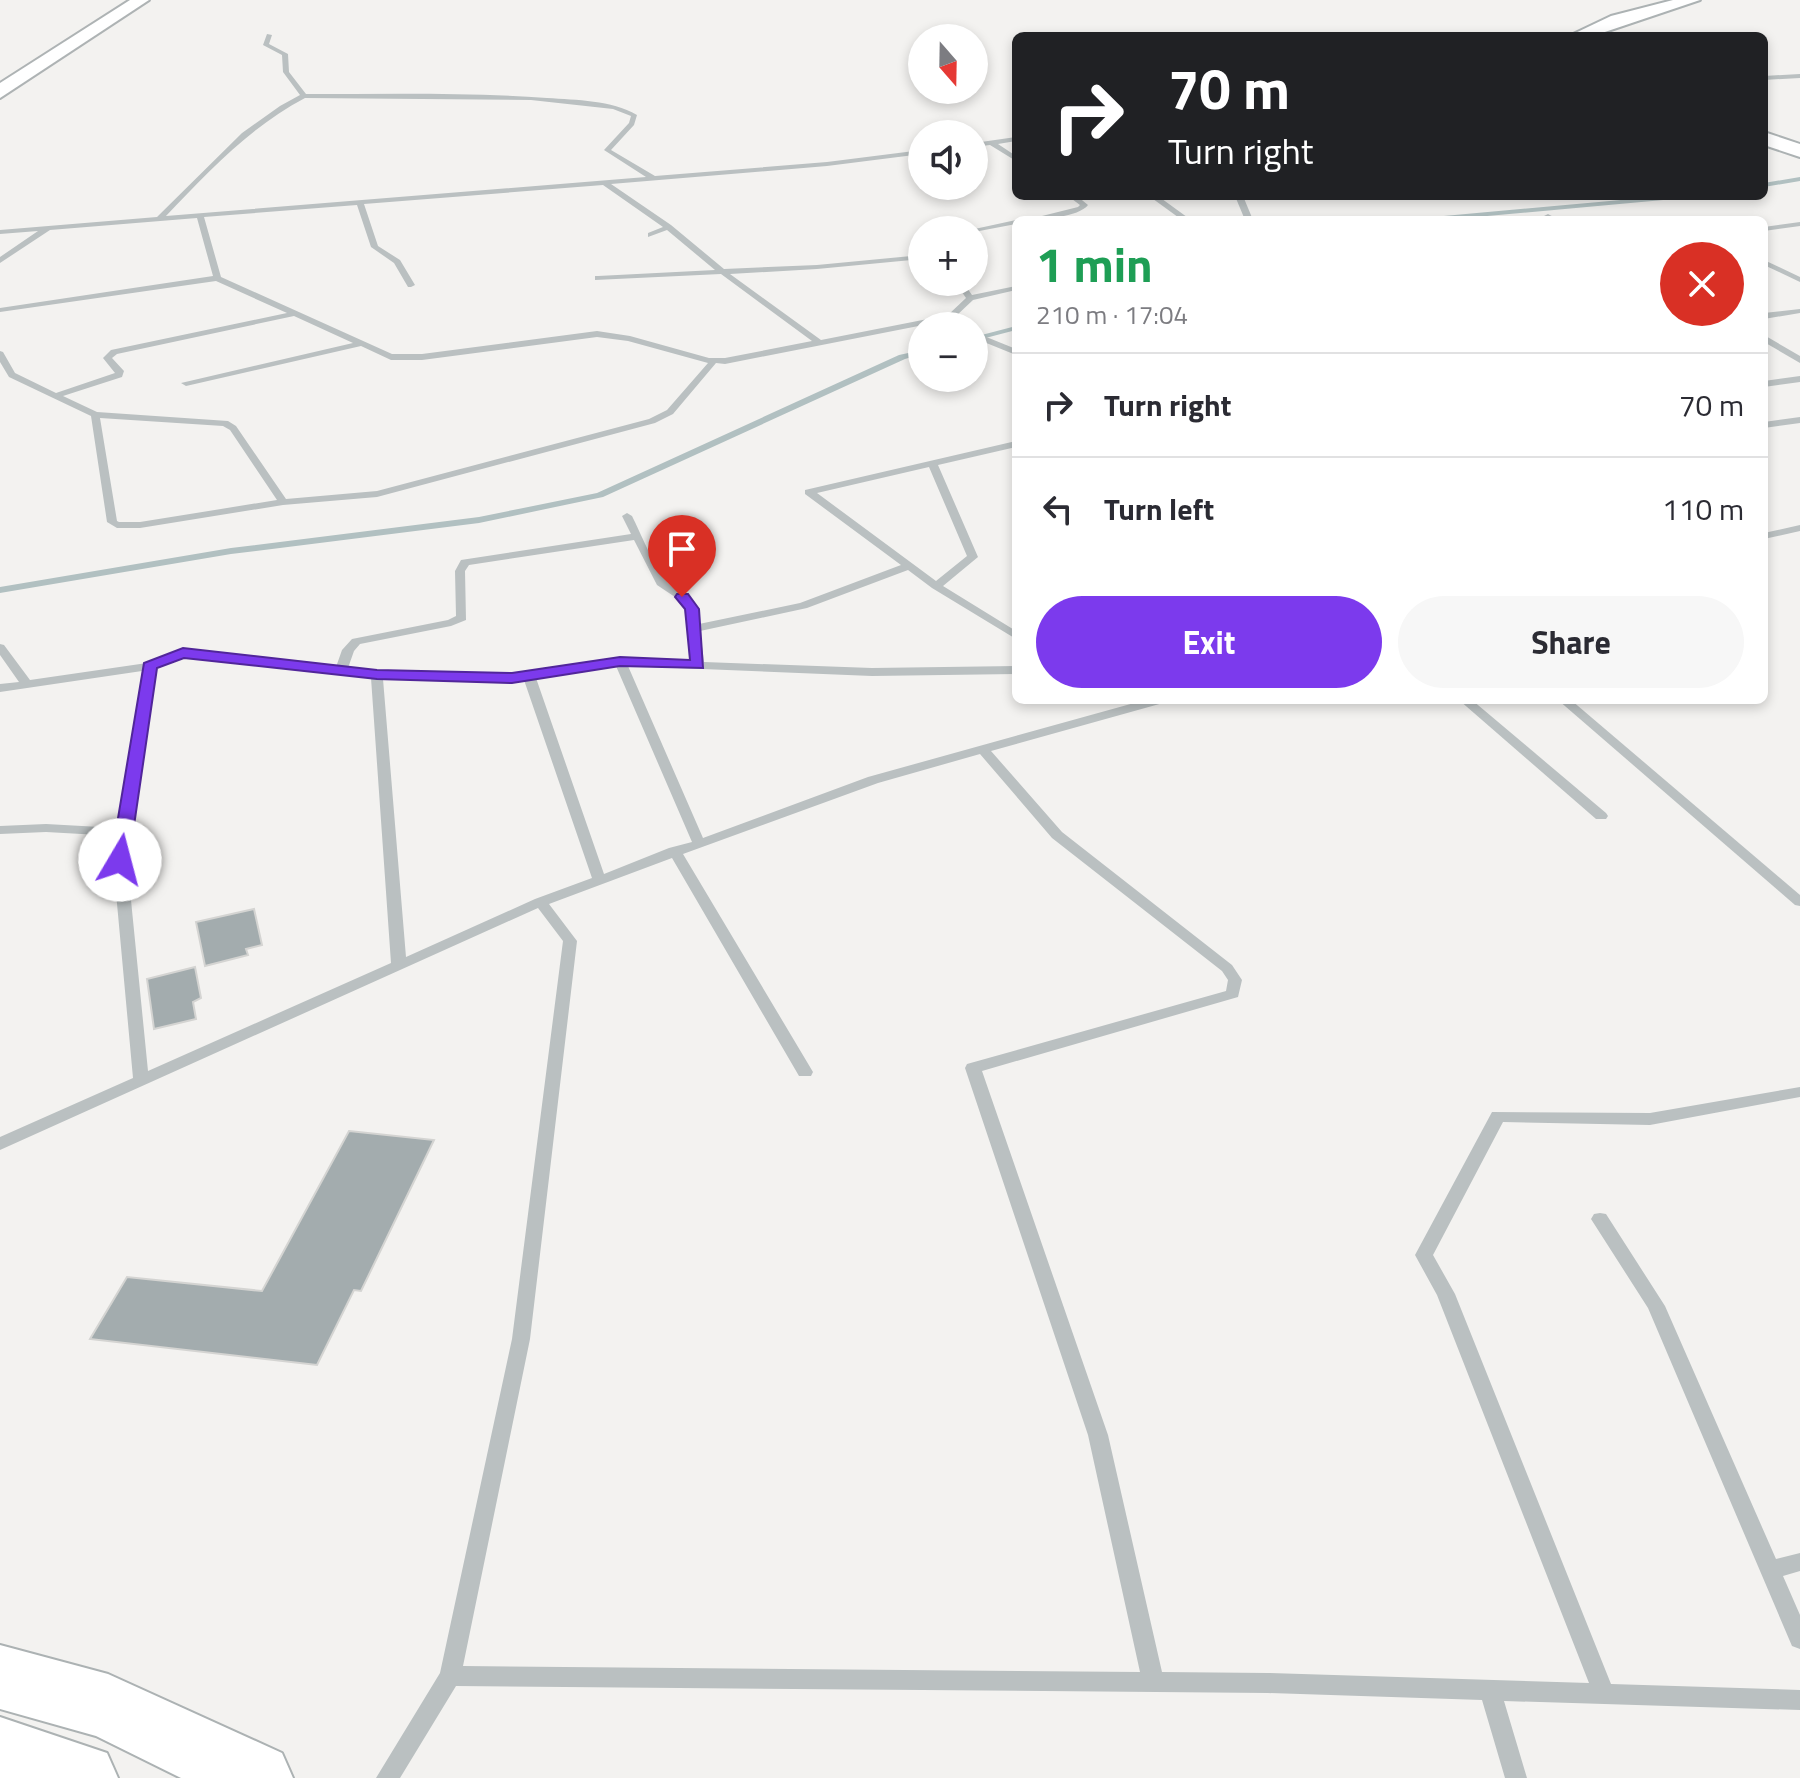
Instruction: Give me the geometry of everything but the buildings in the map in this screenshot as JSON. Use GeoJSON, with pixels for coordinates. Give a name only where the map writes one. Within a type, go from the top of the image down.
{"type":"FeatureCollection","features":[{"type":"Feature","properties":{"kind":"main road"},"geometry":{"type":"LineString","coordinates":[[0,75],[113,0]]}},
{"type":"Feature","properties":{"kind":"main road"},"geometry":{"type":"LineString","coordinates":[[0,92],[141,0]]}},
{"type":"Feature","properties":{"kind":"main road"},"geometry":{"type":"LineString","coordinates":[[1588,32],[1617,20],[1692,0]]}},
{"type":"Feature","properties":{"kind":"main road"},"geometry":{"type":"LineString","coordinates":[[1612,32],[1714,0]]}},
{"type":"Feature","properties":{"kind":"main road"},"geometry":{"type":"LineString","coordinates":[[1768,129],[1800,141]]}},
{"type":"Feature","properties":{"kind":"main road"},"geometry":{"type":"LineString","coordinates":[[1768,139],[1800,151]]}},
{"type":"Feature","properties":{"kind":"main road"},"geometry":{"type":"LineString","coordinates":[[0,1677],[108,1707],[257,1778]]}},
{"type":"Feature","properties":{"kind":"main road"},"geometry":{"type":"LineString","coordinates":[[0,1751],[82,1778]]}},
{"type":"Feature","properties":{"kind":"street"},"geometry":{"type":"LineString","coordinates":[[269,35],[266,45],[285,54],[286,72],[304,96]]}},
{"type":"Feature","properties":{"kind":"street"},"geometry":{"type":"LineString","coordinates":[[1768,78],[1800,76]]}},
{"type":"Feature","properties":{"kind":"street"},"geometry":{"type":"LineString","coordinates":[[159,219],[234,142],[273,110],[304,96],[571,99],[626,108],[634,115],[632,124],[607,150],[654,179]]}},
{"type":"Feature","properties":{"kind":"street"},"geometry":{"type":"LineString","coordinates":[[988,143],[1012,139]]}},
{"type":"Feature","properties":{"kind":"street"},"geometry":{"type":"LineString","coordinates":[[991,142],[1012,156]]}},
{"type":"Feature","properties":{"kind":"street"},"geometry":{"type":"LineString","coordinates":[[0,232],[654,179],[908,153]]}},
{"type":"Feature","properties":{"kind":"street"},"geometry":{"type":"LineString","coordinates":[[605,183],[820,343]]}},
{"type":"Feature","properties":{"kind":"street"},"geometry":{"type":"LineString","coordinates":[[1049,216],[1081,209],[1084,205],[1077,200]]}},
{"type":"Feature","properties":{"kind":"street"},"geometry":{"type":"LineString","coordinates":[[1159,200],[1181,216]]}},
{"type":"Feature","properties":{"kind":"street"},"geometry":{"type":"LineString","coordinates":[[360,203],[375,247],[397,262],[411,285]]}},
{"type":"Feature","properties":{"kind":"street"},"geometry":{"type":"LineString","coordinates":[[200,216],[217,278]]}},
{"type":"Feature","properties":{"kind":"street"},"geometry":{"type":"LineString","coordinates":[[988,227],[1012,223]]}},
{"type":"Feature","properties":{"kind":"street"},"geometry":{"type":"LineString","coordinates":[[1768,228],[1800,224]]}},
{"type":"Feature","properties":{"kind":"street"},"geometry":{"type":"LineString","coordinates":[[651,235],[668,227]]}},
{"type":"Feature","properties":{"kind":"street"},"geometry":{"type":"LineString","coordinates":[[0,261],[48,228]]}},
{"type":"Feature","properties":{"kind":"street"},"geometry":{"type":"LineString","coordinates":[[598,278],[724,273],[908,258]]}},
{"type":"Feature","properties":{"kind":"street"},"geometry":{"type":"LineString","coordinates":[[1768,264],[1800,280]]}},
{"type":"Feature","properties":{"kind":"street"},"geometry":{"type":"LineString","coordinates":[[0,310],[217,278],[391,357],[422,357],[563,337],[611,335],[713,362],[908,329]]}},
{"type":"Feature","properties":{"kind":"street"},"geometry":{"type":"LineString","coordinates":[[960,312],[970,298],[1012,289]]}},
{"type":"Feature","properties":{"kind":"street"},"geometry":{"type":"LineString","coordinates":[[1768,315],[1800,311]]}},
{"type":"Feature","properties":{"kind":"street"},"geometry":{"type":"LineString","coordinates":[[55,396],[119,375],[120,371],[107,358],[114,352],[298,313]]}},
{"type":"Feature","properties":{"kind":"street"},"geometry":{"type":"LineString","coordinates":[[1768,340],[1800,360]]}},
{"type":"Feature","properties":{"kind":"street"},"geometry":{"type":"LineString","coordinates":[[988,341],[1012,350]]}},
{"type":"Feature","properties":{"kind":"street"},"geometry":{"type":"LineString","coordinates":[[186,383],[360,344]]}},
{"type":"Feature","properties":{"kind":"street"},"geometry":{"type":"LineString","coordinates":[[0,354],[12,375],[95,415],[225,423],[233,428],[283,502]]}},
{"type":"Feature","properties":{"kind":"street"},"geometry":{"type":"LineString","coordinates":[[95,415],[112,522],[117,525],[140,525],[283,502],[377,494],[652,421],[670,412],[713,362]]}},
{"type":"Feature","properties":{"kind":"street"},"geometry":{"type":"LineString","coordinates":[[1768,383],[1800,379]]}},
{"type":"Feature","properties":{"kind":"street"},"geometry":{"type":"LineString","coordinates":[[1768,424],[1800,420]]}},
{"type":"Feature","properties":{"kind":"street"},"geometry":{"type":"LineString","coordinates":[[1012,447],[932,462],[809,492],[936,586],[1012,634]]}},
{"type":"Feature","properties":{"kind":"street"},"geometry":{"type":"LineString","coordinates":[[932,462],[973,557],[936,586]]}},
{"type":"Feature","properties":{"kind":"street"},"geometry":{"type":"LineString","coordinates":[[627,516],[661,583],[689,603],[698,665]]}},
{"type":"Feature","properties":{"kind":"street"},"geometry":{"type":"LineString","coordinates":[[1768,535],[1800,528]]}},
{"type":"Feature","properties":{"kind":"street"},"geometry":{"type":"LineString","coordinates":[[341,670],[348,650],[356,641],[451,623],[462,618],[460,571],[465,562],[637,536]]}},
{"type":"Feature","properties":{"kind":"street"},"geometry":{"type":"LineString","coordinates":[[694,629],[803,606],[909,566]]}},
{"type":"Feature","properties":{"kind":"street"},"geometry":{"type":"LineString","coordinates":[[0,647],[27,684]]}},
{"type":"Feature","properties":{"kind":"street"},"geometry":{"type":"LineString","coordinates":[[0,688],[149,666],[183,653],[377,675],[529,676],[620,662],[872,672],[1012,670]]}},
{"type":"Feature","properties":{"kind":"street"},"geometry":{"type":"LineString","coordinates":[[620,662],[698,841]]}},
{"type":"Feature","properties":{"kind":"street"},"geometry":{"type":"LineString","coordinates":[[141,1081],[120,860],[149,666]]}},
{"type":"Feature","properties":{"kind":"street"},"geometry":{"type":"LineString","coordinates":[[377,675],[399,965]]}},
{"type":"Feature","properties":{"kind":"street"},"geometry":{"type":"LineString","coordinates":[[529,676],[599,879]]}},
{"type":"Feature","properties":{"kind":"street"},"geometry":{"type":"LineString","coordinates":[[0,1144],[540,902],[698,841],[873,780],[1123,704]]}},
{"type":"Feature","properties":{"kind":"street"},"geometry":{"type":"LineString","coordinates":[[1470,704],[1601,816]]}},
{"type":"Feature","properties":{"kind":"street"},"geometry":{"type":"LineString","coordinates":[[1569,704],[1800,902]]}},
{"type":"Feature","properties":{"kind":"street"},"geometry":{"type":"LineString","coordinates":[[982,749],[1057,835],[1227,968],[1235,980],[1233,994],[973,1068],[1098,1435],[1153,1682]]}},
{"type":"Feature","properties":{"kind":"street"},"geometry":{"type":"LineString","coordinates":[[0,830],[25,827],[75,832],[125,832]]}},
{"type":"Feature","properties":{"kind":"street"},"geometry":{"type":"LineString","coordinates":[[674,851],[805,1072]]}},
{"type":"Feature","properties":{"kind":"street"},"geometry":{"type":"LineString","coordinates":[[387,1778],[450,1676],[521,1339],[570,941],[540,902]]}},
{"type":"Feature","properties":{"kind":"street"},"geometry":{"type":"LineString","coordinates":[[1604,1694],[1446,1294],[1424,1255],[1498,1116],[1650,1119],[1800,1092]]}},
{"type":"Feature","properties":{"kind":"street"},"geometry":{"type":"LineString","coordinates":[[1600,1219],[1656,1306],[1800,1639]]}},
{"type":"Feature","properties":{"kind":"street"},"geometry":{"type":"LineString","coordinates":[[1770,1570],[1800,1562]]}},
{"type":"Feature","properties":{"kind":"street"},"geometry":{"type":"LineString","coordinates":[[450,1676],[1153,1682],[1800,1700]]}},
{"type":"Feature","properties":{"kind":"street"},"geometry":{"type":"LineString","coordinates":[[1490,1690],[1516,1778]]}},
{"type":"Feature","properties":{"kind":"waterway"},"geometry":{"type":"LineString","coordinates":[[1768,184],[1800,179]]}},
{"type":"Feature","properties":{"kind":"waterway"},"geometry":{"type":"LineString","coordinates":[[1466,216],[1641,200]]}},
{"type":"Feature","properties":{"kind":"waterway"},"geometry":{"type":"LineString","coordinates":[[988,335],[1012,329]]}},
{"type":"Feature","properties":{"kind":"waterway"},"geometry":{"type":"LineString","coordinates":[[0,590],[231,551],[479,520],[600,495],[908,356]]}},
{"type":"Feature","properties":{"kind":"route"},"geometry":{"type":"LineString","coordinates":[[120,860],[149,666],[183,653],[377,675],[512,678],[620,662],[698,665],[692,609],[682,597]]}}]}
